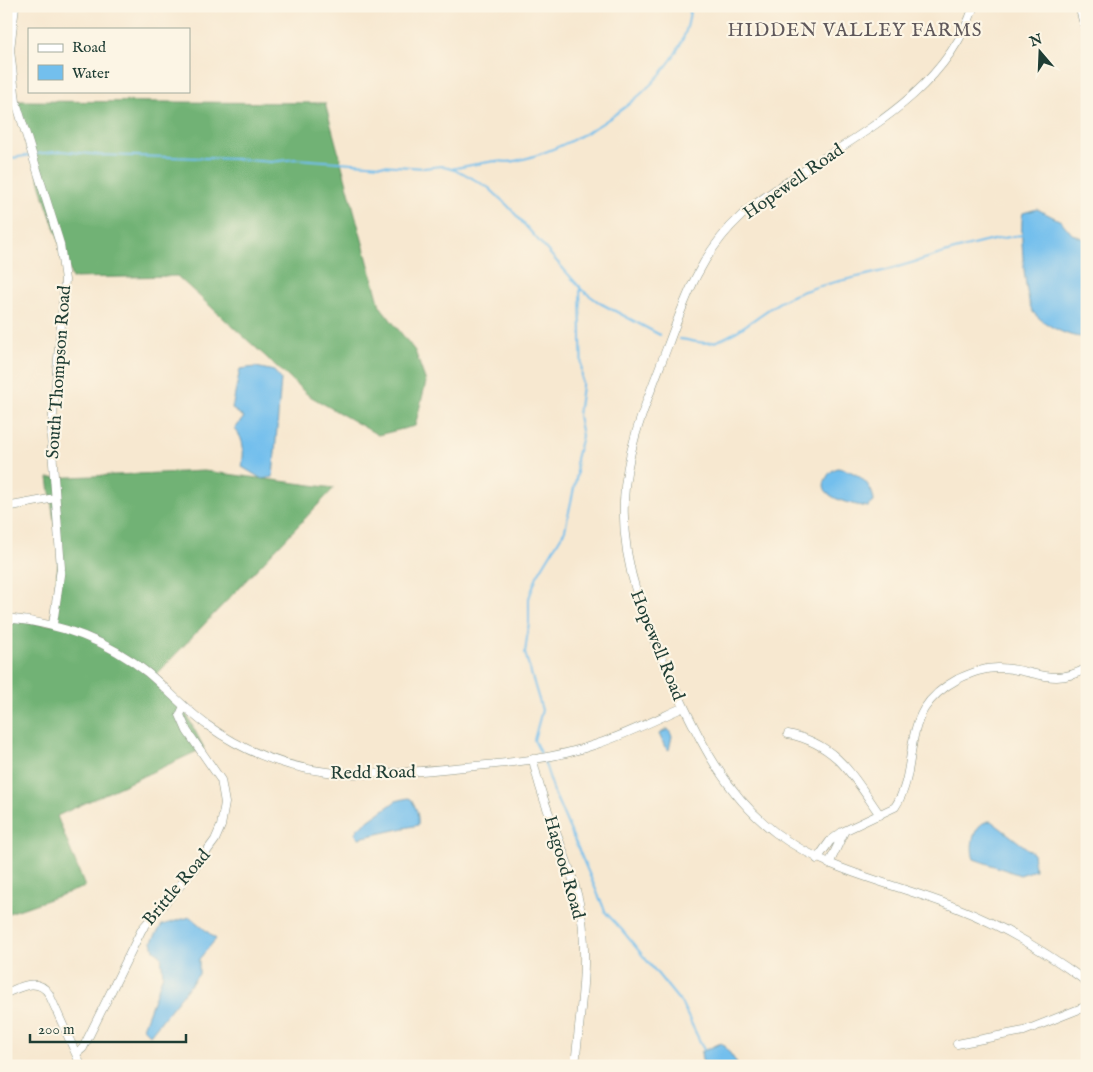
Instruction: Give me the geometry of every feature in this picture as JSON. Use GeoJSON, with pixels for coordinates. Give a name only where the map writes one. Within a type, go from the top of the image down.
{"type":"FeatureCollection","features":[{"type":"Feature","properties":{"kind":"street","name":"South Thompson Road"},"geometry":{"type":"LineString","coordinates":[[15,6],[10,50],[16,102],[60,244],[65,280],[51,437],[61,568],[53,624]]}},
{"type":"Feature","properties":{"kind":"street","name":"Hopewell Road"},"geometry":{"type":"LineString","coordinates":[[974,6],[959,40],[933,76],[887,117],[742,214],[710,252],[686,295],[636,433],[628,468],[624,504],[625,538],[634,589],[652,637],[684,707],[716,768],[738,797],[774,831],[818,859],[956,907],[987,920],[1040,949],[1087,982]]}},
{"type":"Feature","properties":{"kind":"street"},"geometry":{"type":"LineString","coordinates":[[1079,6],[1087,35]]}},
{"type":"Feature","properties":{"kind":"street"},"geometry":{"type":"LineString","coordinates":[[6,507],[55,498]]}},
{"type":"Feature","properties":{"kind":"street","name":"Redd Road"},"geometry":{"type":"LineString","coordinates":[[6,618],[53,624],[88,636],[124,655],[149,674],[207,725],[255,753],[289,766],[321,773],[353,776],[389,774],[533,759],[596,745],[684,707]]}},
{"type":"Feature","properties":{"kind":"street"},"geometry":{"type":"LineString","coordinates":[[818,859],[830,841],[845,830],[880,816],[891,810],[898,802],[909,775],[919,719],[930,702],[943,688],[969,674],[990,668],[1008,669],[1049,678],[1068,676],[1087,668]]}},
{"type":"Feature","properties":{"kind":"street","name":"Brittle Road"},"geometry":{"type":"LineString","coordinates":[[76,1054],[84,1048],[142,929],[190,874],[215,840],[221,826],[225,803],[220,780],[187,731],[180,715],[184,706]]}},
{"type":"Feature","properties":{"kind":"street"},"geometry":{"type":"LineString","coordinates":[[788,734],[807,739],[838,756],[880,816]]}},
{"type":"Feature","properties":{"kind":"street","name":"Hagood Road"},"geometry":{"type":"LineString","coordinates":[[533,759],[575,887],[582,922],[584,963],[575,1066]]}},
{"type":"Feature","properties":{"kind":"street"},"geometry":{"type":"LineString","coordinates":[[829,864],[845,830]]}},
{"type":"Feature","properties":{"kind":"street"},"geometry":{"type":"LineString","coordinates":[[6,992],[33,984],[42,986],[49,994],[81,1066]]}},
{"type":"Feature","properties":{"kind":"street"},"geometry":{"type":"LineString","coordinates":[[958,1044],[1024,1031],[1087,1006]]}},
{"type":"Feature","properties":{"kind":"green space"},"geometry":{"type":"Polygon","coordinates":[[[6,6],[14,6],[7,36],[7,80],[17,101],[6,105],[6,6]]]}},
{"type":"Feature","properties":{"kind":"green space"},"geometry":{"type":"Polygon","coordinates":[[[17,101],[325,103],[380,306],[415,351],[426,382],[415,426],[378,435],[308,395],[177,276],[72,278],[45,200],[17,101]]]}},
{"type":"Feature","properties":{"kind":"green space"},"geometry":{"type":"Polygon","coordinates":[[[204,471],[334,488],[154,677],[183,708],[204,748],[57,816],[85,887],[6,914],[6,619],[52,625],[59,555],[48,478],[204,471]]]}},
{"type":"Feature","properties":{"kind":"water"},"geometry":{"type":"Polygon","coordinates":[[[1037,209],[1061,221],[1072,234],[1087,240],[1087,336],[1081,337],[1066,334],[1050,326],[1033,312],[1030,305],[1024,264],[1022,221],[1023,213],[1037,209]]]}},
{"type":"Feature","properties":{"kind":"water"},"geometry":{"type":"Polygon","coordinates":[[[256,367],[274,371],[281,379],[273,477],[262,479],[242,467],[243,446],[241,438],[235,429],[244,417],[232,409],[240,369],[256,367]]]}},
{"type":"Feature","properties":{"kind":"water"},"geometry":{"type":"Polygon","coordinates":[[[837,468],[850,471],[867,483],[874,502],[868,507],[831,496],[824,486],[829,474],[837,468]]]}},
{"type":"Feature","properties":{"kind":"water"},"geometry":{"type":"Polygon","coordinates":[[[668,729],[672,736],[669,750],[665,747],[659,734],[668,729]]]}},
{"type":"Feature","properties":{"kind":"water"},"geometry":{"type":"Polygon","coordinates":[[[411,799],[416,808],[418,825],[359,838],[355,834],[358,828],[396,801],[411,799]]]}},
{"type":"Feature","properties":{"kind":"water"},"geometry":{"type":"Polygon","coordinates":[[[991,821],[1033,853],[1035,870],[1020,875],[974,859],[972,848],[974,835],[980,825],[991,821]]]}},
{"type":"Feature","properties":{"kind":"water"},"geometry":{"type":"Polygon","coordinates":[[[190,917],[216,939],[199,959],[199,974],[150,1035],[143,1028],[163,975],[161,955],[154,950],[152,941],[162,925],[190,917]]]}},
{"type":"Feature","properties":{"kind":"water"},"geometry":{"type":"Polygon","coordinates":[[[721,1043],[739,1066],[706,1066],[702,1060],[701,1052],[721,1043]]]}},
{"type":"Feature","properties":{"kind":"waterway"},"geometry":{"type":"LineString","coordinates":[[451,169],[496,161],[513,162],[541,154],[569,142],[626,106],[652,84],[672,59],[685,33],[690,6]]}},
{"type":"Feature","properties":{"kind":"waterway"},"geometry":{"type":"LineString","coordinates":[[36,154],[62,151],[99,155],[238,159],[271,162],[296,159],[424,168],[442,166],[463,173],[489,188],[508,206],[582,290],[600,303],[660,335]]}},
{"type":"Feature","properties":{"kind":"waterway"},"geometry":{"type":"LineString","coordinates":[[6,159],[31,155]]}},
{"type":"Feature","properties":{"kind":"waterway"},"geometry":{"type":"LineString","coordinates":[[680,339],[701,343],[714,342],[735,332],[777,304],[810,289],[887,270],[971,246],[1022,235]]}},
{"type":"Feature","properties":{"kind":"waterway"},"geometry":{"type":"LineString","coordinates":[[541,754],[534,740],[542,710],[525,653],[529,622],[529,598],[537,576],[565,530],[577,474],[576,459],[582,436],[578,415],[582,386],[580,286]]}},
{"type":"Feature","properties":{"kind":"waterway"},"geometry":{"type":"LineString","coordinates":[[544,761],[555,795],[606,913],[682,1004],[704,1050]]}},
{"type":"Feature","properties":{"kind":"district","name":"HIDDEN VALLEY FARMS"},"geometry":{"type":"Point","coordinates":[855,29]}}]}
